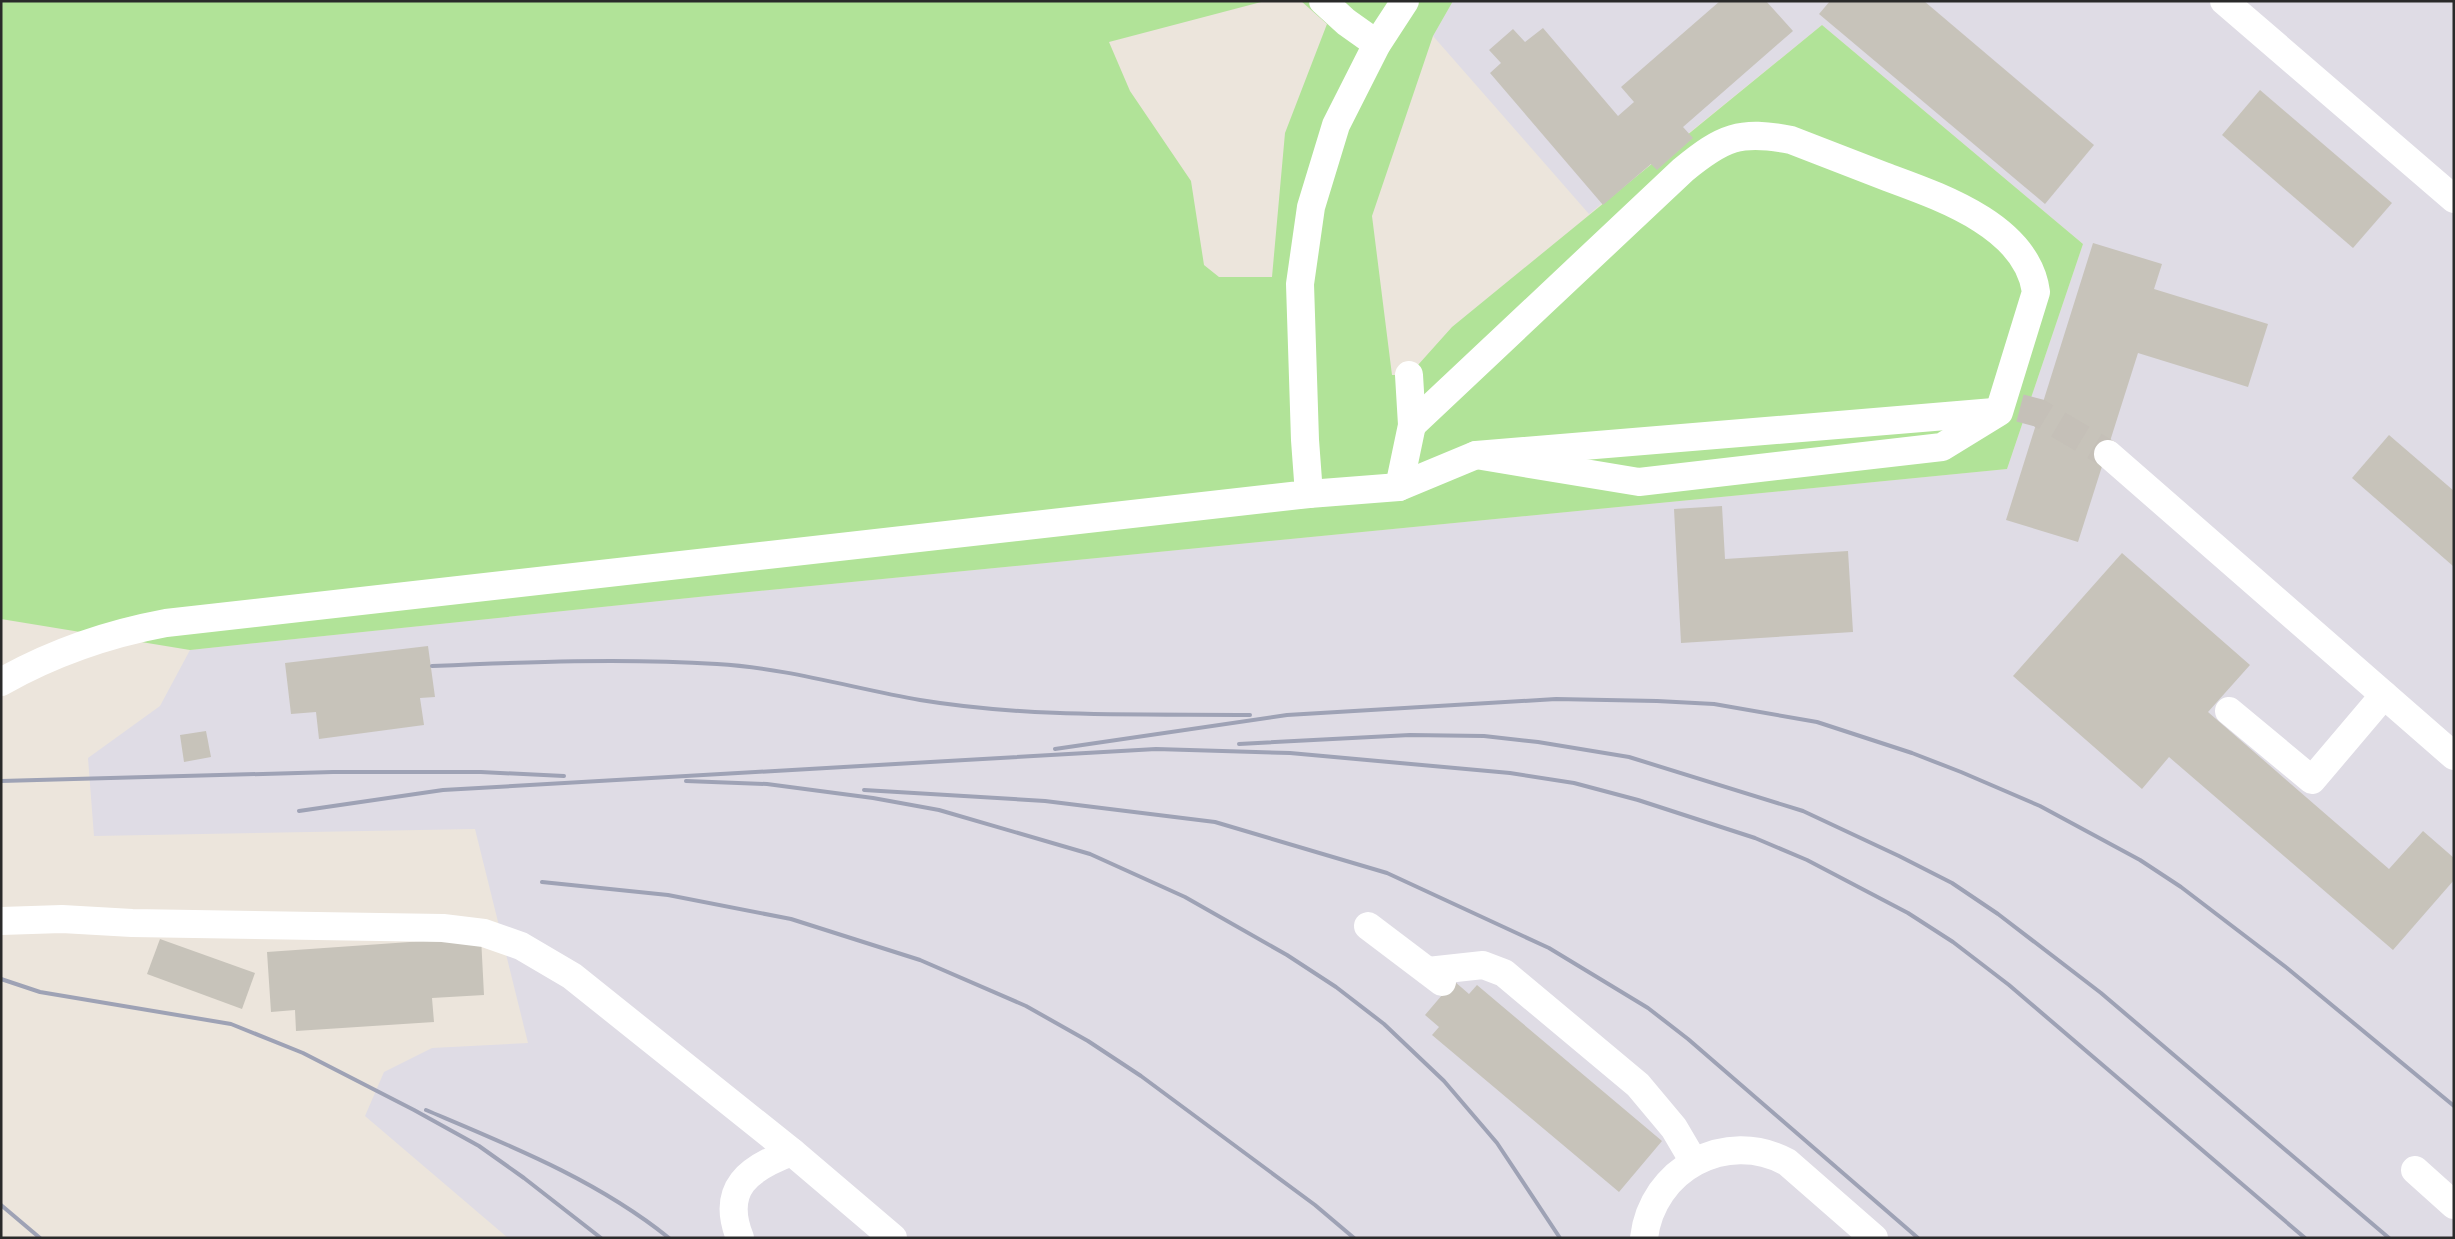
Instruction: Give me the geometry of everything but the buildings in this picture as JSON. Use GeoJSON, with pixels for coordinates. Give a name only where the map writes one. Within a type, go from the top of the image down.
{"type":"FeatureCollection","features":[{"type":"Feature","properties":{"kind":"street"},"geometry":{"type":"LineString","coordinates":[[1322,1],[1376,44]]}},
{"type":"Feature","properties":{"kind":"street"},"geometry":{"type":"LineString","coordinates":[[1309,494],[1304,440],[1300,284],[1311,207],[1336,125],[1376,44],[1406,1]]}},
{"type":"Feature","properties":{"kind":"street"},"geometry":{"type":"LineString","coordinates":[[2224,1],[2454,199]]}},
{"type":"Feature","properties":{"kind":"street"},"geometry":{"type":"LineString","coordinates":[[1412,425],[1683,170],[1723,141],[1743,136],[1768,136],[1791,140],[1948,200],[1984,221],[2011,244],[2025,260],[2034,276],[2036,292],[2009,410],[1942,447],[1639,482],[1476,455]]}},
{"type":"Feature","properties":{"kind":"street"},"geometry":{"type":"LineString","coordinates":[[1399,487],[1412,425],[1408,376]]}},
{"type":"Feature","properties":{"kind":"street"},"geometry":{"type":"LineString","coordinates":[[1,682],[74,646],[120,632],[166,623],[1309,494],[1399,487],[1476,455],[2009,410]]}},
{"type":"Feature","properties":{"kind":"street"},"geometry":{"type":"LineString","coordinates":[[2108,454],[2454,756]]}},
{"type":"Feature","properties":{"kind":"street"},"geometry":{"type":"LineString","coordinates":[[2229,711],[2312,780],[2384,695]]}},
{"type":"Feature","properties":{"kind":"street"},"geometry":{"type":"LineString","coordinates":[[1,920],[62,919],[142,923],[443,928],[484,933],[521,946],[572,976],[792,1152],[893,1238]]}},
{"type":"Feature","properties":{"kind":"street"},"geometry":{"type":"LineString","coordinates":[[1368,926],[1437,978],[1483,966],[1504,973],[1638,1085],[1674,1128],[1694,1162]]}},
{"type":"Feature","properties":{"kind":"street"},"geometry":{"type":"LineString","coordinates":[[1644,1238],[1654,1203],[1662,1190],[1677,1174],[1694,1162],[1712,1154],[1743,1149],[1772,1154],[1787,1162],[1874,1238]]}},
{"type":"Feature","properties":{"kind":"street"},"geometry":{"type":"LineString","coordinates":[[740,1238],[734,1224],[734,1198],[748,1174],[760,1166],[792,1152]]}},
{"type":"Feature","properties":{"kind":"street"},"geometry":{"type":"LineString","coordinates":[[2415,1170],[2454,1205]]}},
{"type":"Feature","properties":{"kind":"shaded area"},"geometry":{"type":"Polygon","coordinates":[[[1453,1],[2454,1],[2454,1238],[508,1238],[365,1116],[384,1072],[432,1048],[528,1043],[475,829],[94,836],[88,758],[160,706],[190,650],[708,596],[2007,469],[2083,244],[1822,25],[1589,214],[1433,36],[1453,1]]]}},
{"type":"Feature","properties":{"kind":"green space"},"geometry":{"type":"Polygon","coordinates":[[[1,1],[1265,1],[1109,42],[1130,91],[1191,181],[1204,265],[1219,277],[1272,277],[1285,133],[1327,24],[1301,1],[1453,1],[1433,36],[1372,216],[1392,375],[1409,375],[1452,327],[1822,25],[2083,244],[2007,469],[708,596],[190,650],[1,619],[1,1]]]}},
{"type":"Feature","properties":{"kind":"tunnel"},"geometry":{"type":"LineString","coordinates":[[2020,408],[2039,413],[2108,454]]}},
{"type":"Feature","properties":{"kind":"railway"},"geometry":{"type":"LineString","coordinates":[[432,666],[610,661],[717,664],[794,674],[920,700],[1002,710],[1126,715],[1250,715]]}},
{"type":"Feature","properties":{"kind":"railway"},"geometry":{"type":"LineString","coordinates":[[1055,749],[1287,715],[1556,699],[1714,704],[1817,722],[1912,753],[1961,772],[2040,806],[2140,860],[2181,887],[2287,968],[2454,1106]]}},
{"type":"Feature","properties":{"kind":"railway"},"geometry":{"type":"LineString","coordinates":[[1239,744],[1410,735],[1484,736],[1538,742],[1629,757],[1803,811],[1952,883],[1998,914],[2101,993],[2389,1238]]}},
{"type":"Feature","properties":{"kind":"railway"},"geometry":{"type":"LineString","coordinates":[[299,811],[443,790],[1156,749],[1290,753],[1510,773],[1574,783],[1638,800],[1755,838],[1807,860],[1908,913],[1953,942],[2009,985],[2305,1238]]}},
{"type":"Feature","properties":{"kind":"railway"},"geometry":{"type":"LineString","coordinates":[[1,781],[333,772],[481,772],[564,776]]}},
{"type":"Feature","properties":{"kind":"railway"},"geometry":{"type":"LineString","coordinates":[[686,781],[767,784],[873,798],[939,810],[1090,854],[1185,897],[1287,955],[1336,987],[1384,1024],[1444,1081],[1497,1143],[1560,1238]]}},
{"type":"Feature","properties":{"kind":"railway"},"geometry":{"type":"LineString","coordinates":[[864,790],[1045,801],[1215,822],[1387,873],[1549,948],[1648,1008],[1688,1039],[1918,1238]]}},
{"type":"Feature","properties":{"kind":"railway"},"geometry":{"type":"LineString","coordinates":[[542,882],[668,895],[791,919],[920,960],[1026,1006],[1088,1041],[1141,1076],[1315,1205],[1354,1238]]}},
{"type":"Feature","properties":{"kind":"railway"},"geometry":{"type":"LineString","coordinates":[[1,979],[40,992],[231,1024],[303,1053],[479,1146],[524,1178],[601,1238]]}},
{"type":"Feature","properties":{"kind":"railway"},"geometry":{"type":"LineString","coordinates":[[426,1110],[521,1151],[583,1182],[641,1217],[669,1238]]}},
{"type":"Feature","properties":{"kind":"railway"},"geometry":{"type":"LineString","coordinates":[[1,1205],[40,1238]]}}]}
